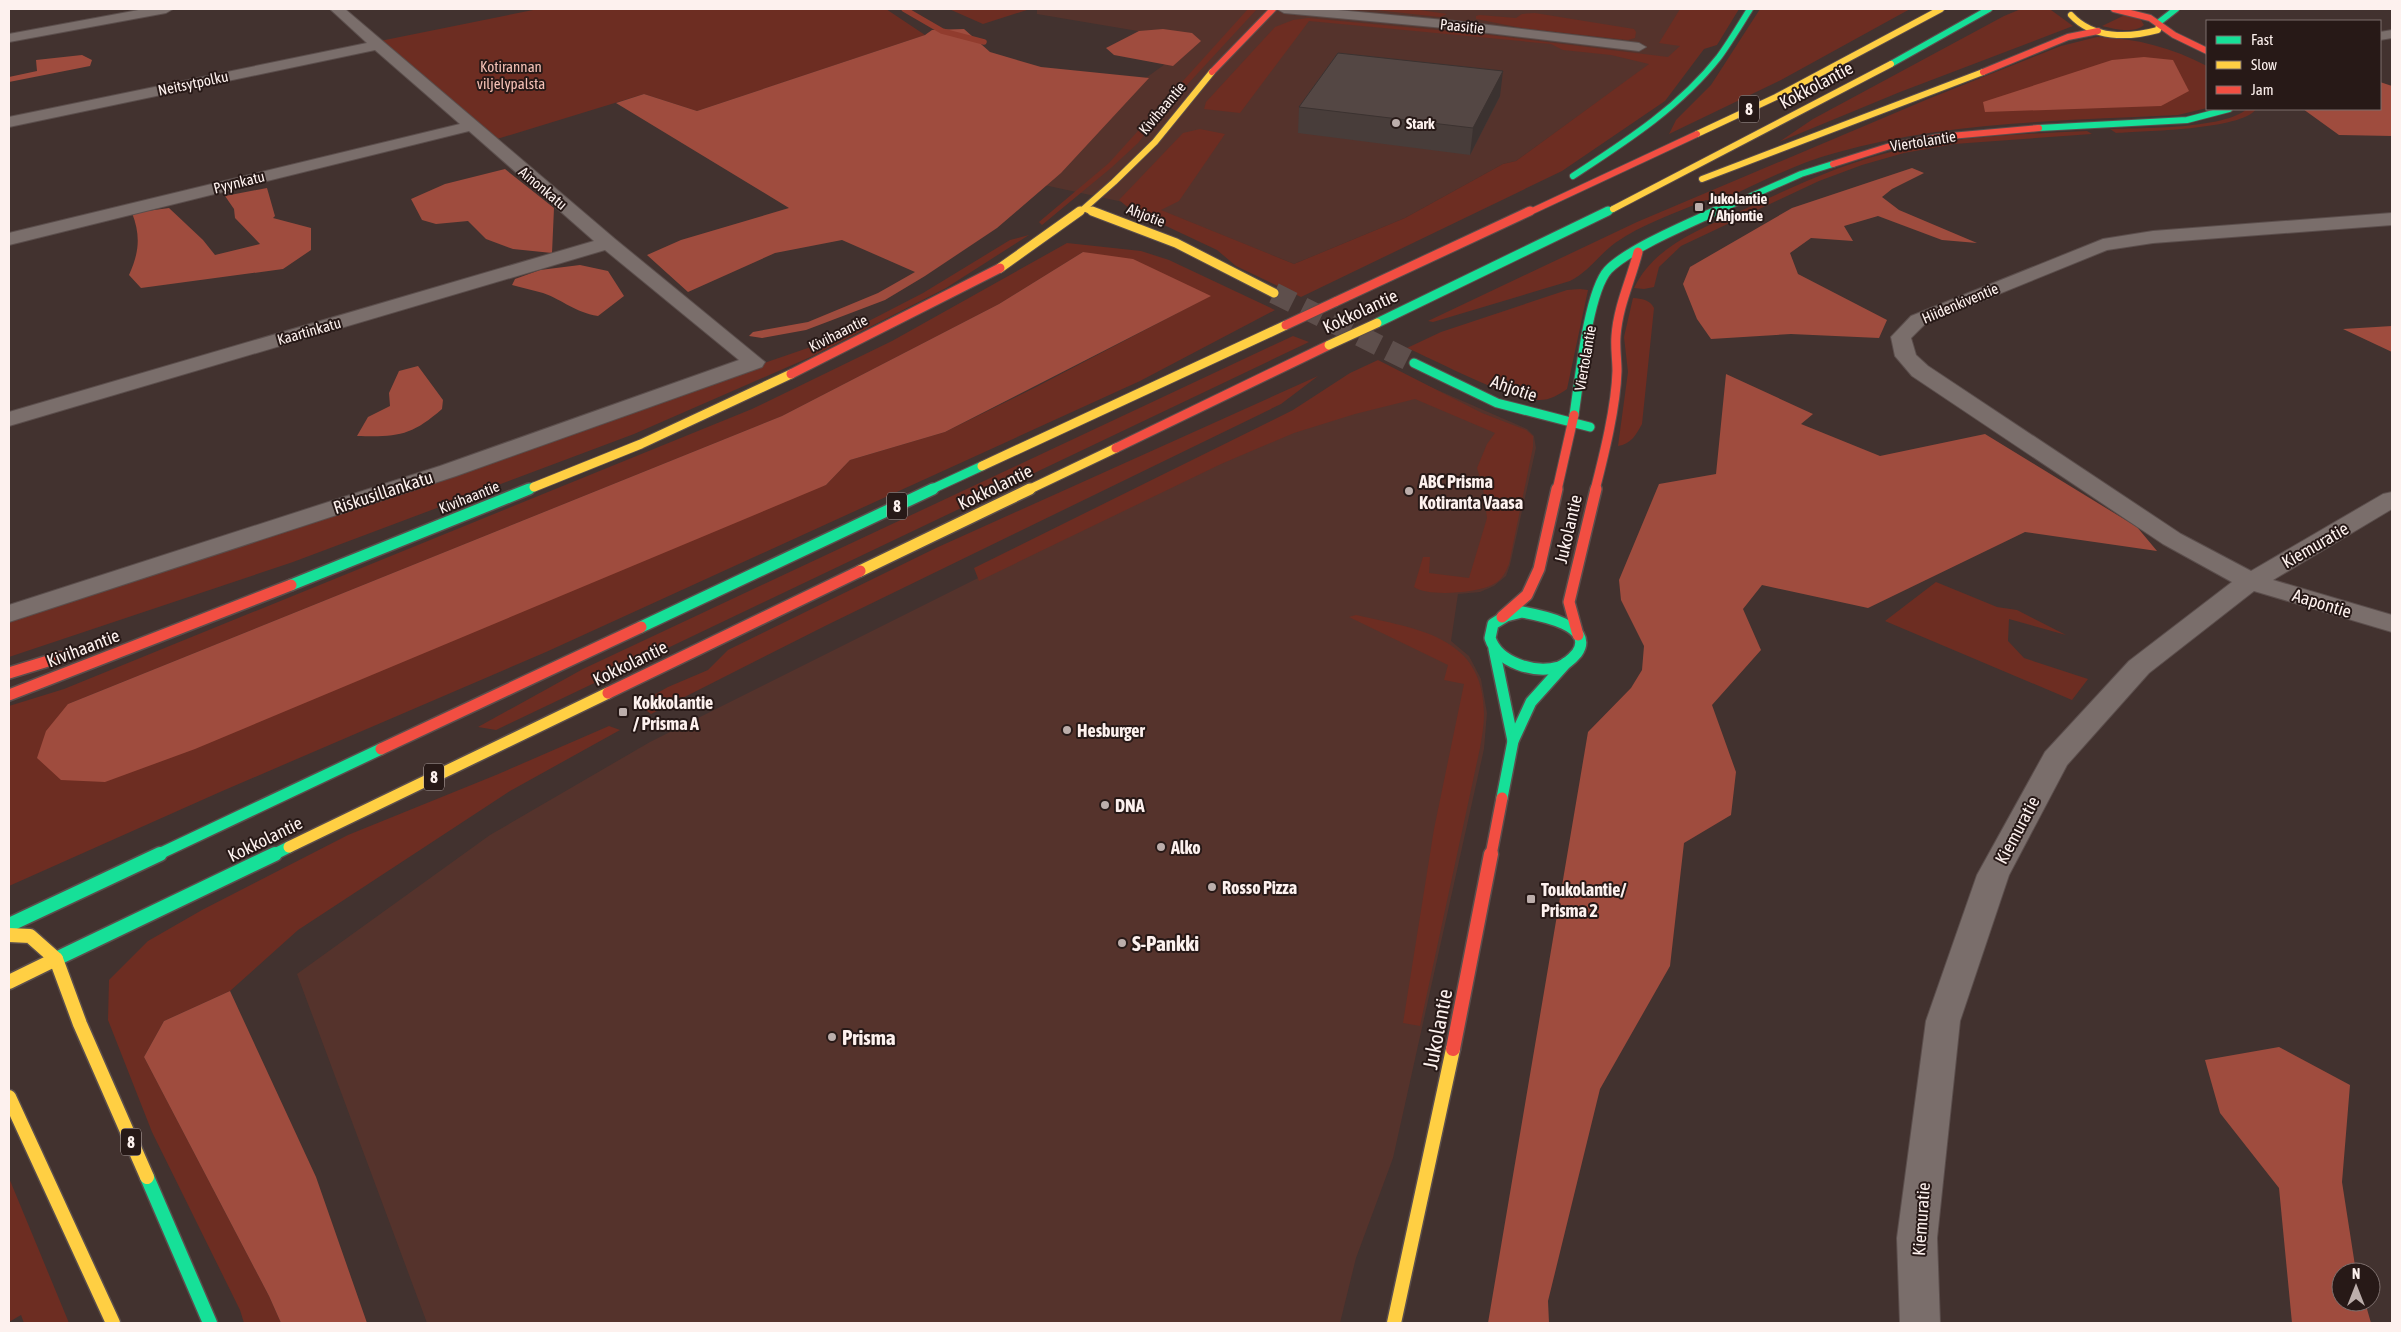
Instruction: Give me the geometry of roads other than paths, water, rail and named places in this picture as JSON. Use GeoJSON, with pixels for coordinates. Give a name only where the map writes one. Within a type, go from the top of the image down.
{"type":"FeatureCollection","features":[{"type":"Feature","properties":{"kind":"main road","name":"Kivihaantie"},"geometry":{"type":"LineString","coordinates":[[9,695],[338,567],[641,444],[730,404],[991,274],[1038,245],[1086,208],[1141,156],[1174,120],[1202,83],[1273,9]]}},
{"type":"Feature","properties":{"kind":"main road"},"geometry":{"type":"LineString","coordinates":[[1553,202],[1563,182],[1605,156],[1664,112],[1696,81],[1714,62],[1750,9]]}},
{"type":"Feature","properties":{"kind":"main road","name":"Kokkolantie"},"geometry":{"type":"LineString","coordinates":[[9,925],[1062,428],[1776,97],[1941,9]]}},
{"type":"Feature","properties":{"kind":"main road","name":"Kokkolantie"},"geometry":{"type":"LineString","coordinates":[[9,982],[1668,181],[1828,98],[1988,9]]}},
{"type":"Feature","properties":{"kind":"main road"},"geometry":{"type":"LineString","coordinates":[[2059,9],[2076,12],[2072,20],[2098,31],[2159,42],[2206,59]]}},
{"type":"Feature","properties":{"kind":"main road"},"geometry":{"type":"LineString","coordinates":[[2114,9],[2144,15],[2206,50]]}},
{"type":"Feature","properties":{"kind":"main road"},"geometry":{"type":"LineString","coordinates":[[2124,35],[2149,34],[2158,30],[2159,24],[2176,9]]}},
{"type":"Feature","properties":{"kind":"main road"},"geometry":{"type":"LineString","coordinates":[[1668,181],[1707,179],[2068,37],[2098,31]]}},
{"type":"Feature","properties":{"kind":"main road","name":"Viertolantie"},"geometry":{"type":"LineString","coordinates":[[1573,424],[1588,333],[1599,288],[1608,269],[1621,259],[1638,252],[1659,239],[1801,174],[1890,146],[1939,136],[2001,130],[2187,120],[2226,110]]}},
{"type":"Feature","properties":{"kind":"main road","name":"Ahjotie"},"geometry":{"type":"LineString","coordinates":[[1086,208],[1176,242],[1274,293]]}},
{"type":"Feature","properties":{"kind":"main road","name":"Viertolantie"},"geometry":{"type":"LineString","coordinates":[[1608,430],[1617,372],[1616,336],[1624,292],[1633,273],[1638,252]]}},
{"type":"Feature","properties":{"kind":"main road","name":"Ahjotie"},"geometry":{"type":"LineString","coordinates":[[1414,363],[1497,402],[1573,424],[1608,430]]}},
{"type":"Feature","properties":{"kind":"main road","name":"Jukolantie"},"geometry":{"type":"LineString","coordinates":[[1502,617],[1527,595],[1539,569],[1573,424]]}},
{"type":"Feature","properties":{"kind":"main road","name":"Jukolantie"},"geometry":{"type":"LineString","coordinates":[[1578,635],[1569,602],[1608,430]]}},
{"type":"Feature","properties":{"kind":"main road","name":"Kivihaantie"},"geometry":{"type":"LineString","coordinates":[[141,631],[338,567]]}},
{"type":"Feature","properties":{"kind":"main road"},"geometry":{"type":"LineString","coordinates":[[1522,612],[1544,614],[1565,622],[1578,635],[1581,643],[1580,651],[1566,663],[1548,668],[1527,667],[1508,660],[1494,649],[1490,640],[1490,631],[1494,623],[1502,617],[1522,612]]}},
{"type":"Feature","properties":{"kind":"main road","name":"Jukolantie"},"geometry":{"type":"LineString","coordinates":[[1494,649],[1513,740]]}},
{"type":"Feature","properties":{"kind":"main road","name":"Kivihaantie"},"geometry":{"type":"LineString","coordinates":[[9,674],[75,652]]}},
{"type":"Feature","properties":{"kind":"main road","name":"Jukolantie"},"geometry":{"type":"LineString","coordinates":[[1394,1323],[1439,1120],[1513,740],[1531,702],[1566,663]]}},
{"type":"Feature","properties":{"kind":"main road"},"geometry":{"type":"LineString","coordinates":[[9,935],[30,936],[56,959]]}},
{"type":"Feature","properties":{"kind":"main road","name":"8"},"geometry":{"type":"LineString","coordinates":[[56,959],[80,1024],[210,1323]]}},
{"type":"Feature","properties":{"kind":"main road"},"geometry":{"type":"LineString","coordinates":[[9,1097],[113,1323]]}},
{"type":"Feature","properties":{"kind":"street"},"geometry":{"type":"LineString","coordinates":[[9,38],[166,9]]}},
{"type":"Feature","properties":{"kind":"street","name":"Ainonkatu"},"geometry":{"type":"LineString","coordinates":[[336,9],[608,243],[754,362]]}},
{"type":"Feature","properties":{"kind":"street","name":"Paasitie"},"geometry":{"type":"LineString","coordinates":[[1284,9],[1639,47]]}},
{"type":"Feature","properties":{"kind":"street","name":"Neitsytpolku"},"geometry":{"type":"LineString","coordinates":[[9,122],[377,44]]}},
{"type":"Feature","properties":{"kind":"street","name":"Pyynkatu"},"geometry":{"type":"LineString","coordinates":[[9,239],[470,126]]}},
{"type":"Feature","properties":{"kind":"street","name":"Hiidenkiventie"},"geometry":{"type":"LineString","coordinates":[[2252,582],[2172,539],[1920,372],[1907,359],[1901,347],[1901,336],[1918,320],[2103,245],[2152,237],[2392,218]]}},
{"type":"Feature","properties":{"kind":"street","name":"Kaartinkatu"},"geometry":{"type":"LineString","coordinates":[[9,419],[608,243]]}},
{"type":"Feature","properties":{"kind":"street","name":"Riskusillankatu"},"geometry":{"type":"LineString","coordinates":[[9,614],[448,471],[754,362]]}},
{"type":"Feature","properties":{"kind":"street","name":"Kiemuratie"},"geometry":{"type":"LineString","coordinates":[[1920,1323],[1916,1238],[1943,1021],[1993,875],[2055,759],[2139,667],[2237,590],[2392,499]]}},
{"type":"Feature","properties":{"kind":"street","name":"Aapontie"},"geometry":{"type":"LineString","coordinates":[[2252,582],[2392,624]]}},
{"type":"Feature","properties":{"kind":"waterway"},"geometry":{"type":"LineString","coordinates":[[904,9],[942,31],[984,42]]}},
{"type":"Feature","properties":{"kind":"tunnel"},"geometry":{"type":"LineString","coordinates":[[1274,293],[1414,363]]}},
{"type":"Feature","properties":{"kind":"place","name":"Stark"},"geometry":{"type":"Point","coordinates":[1396,123]}},
{"type":"Feature","properties":{"kind":"place","name":"Jukolantie / Ahjontie"},"geometry":{"type":"Point","coordinates":[1699,207]}},
{"type":"Feature","properties":{"kind":"place","name":"ABC Prisma Kotiranta Vaasa"},"geometry":{"type":"Point","coordinates":[1409,491]}},
{"type":"Feature","properties":{"kind":"place","name":"Kokkolantie / Prisma A"},"geometry":{"type":"Point","coordinates":[623,712]}},
{"type":"Feature","properties":{"kind":"place","name":"Hesburger"},"geometry":{"type":"Point","coordinates":[1067,730]}},
{"type":"Feature","properties":{"kind":"place","name":"DNA"},"geometry":{"type":"Point","coordinates":[1105,805]}},
{"type":"Feature","properties":{"kind":"place","name":"Alko"},"geometry":{"type":"Point","coordinates":[1161,847]}},
{"type":"Feature","properties":{"kind":"place","name":"Rosso Pizza"},"geometry":{"type":"Point","coordinates":[1212,887]}},
{"type":"Feature","properties":{"kind":"place","name":"Toukolantie/ Prisma 2"},"geometry":{"type":"Point","coordinates":[1531,899]}},
{"type":"Feature","properties":{"kind":"place","name":"S-Pankki"},"geometry":{"type":"Point","coordinates":[1122,943]}},
{"type":"Feature","properties":{"kind":"place","name":"Prisma"},"geometry":{"type":"Point","coordinates":[832,1037]}},
{"type":"Feature","properties":{"kind":"park label","name":"Kotirannan viljelypalsta"},"geometry":{"type":"Point","coordinates":[511,74]}}]}
